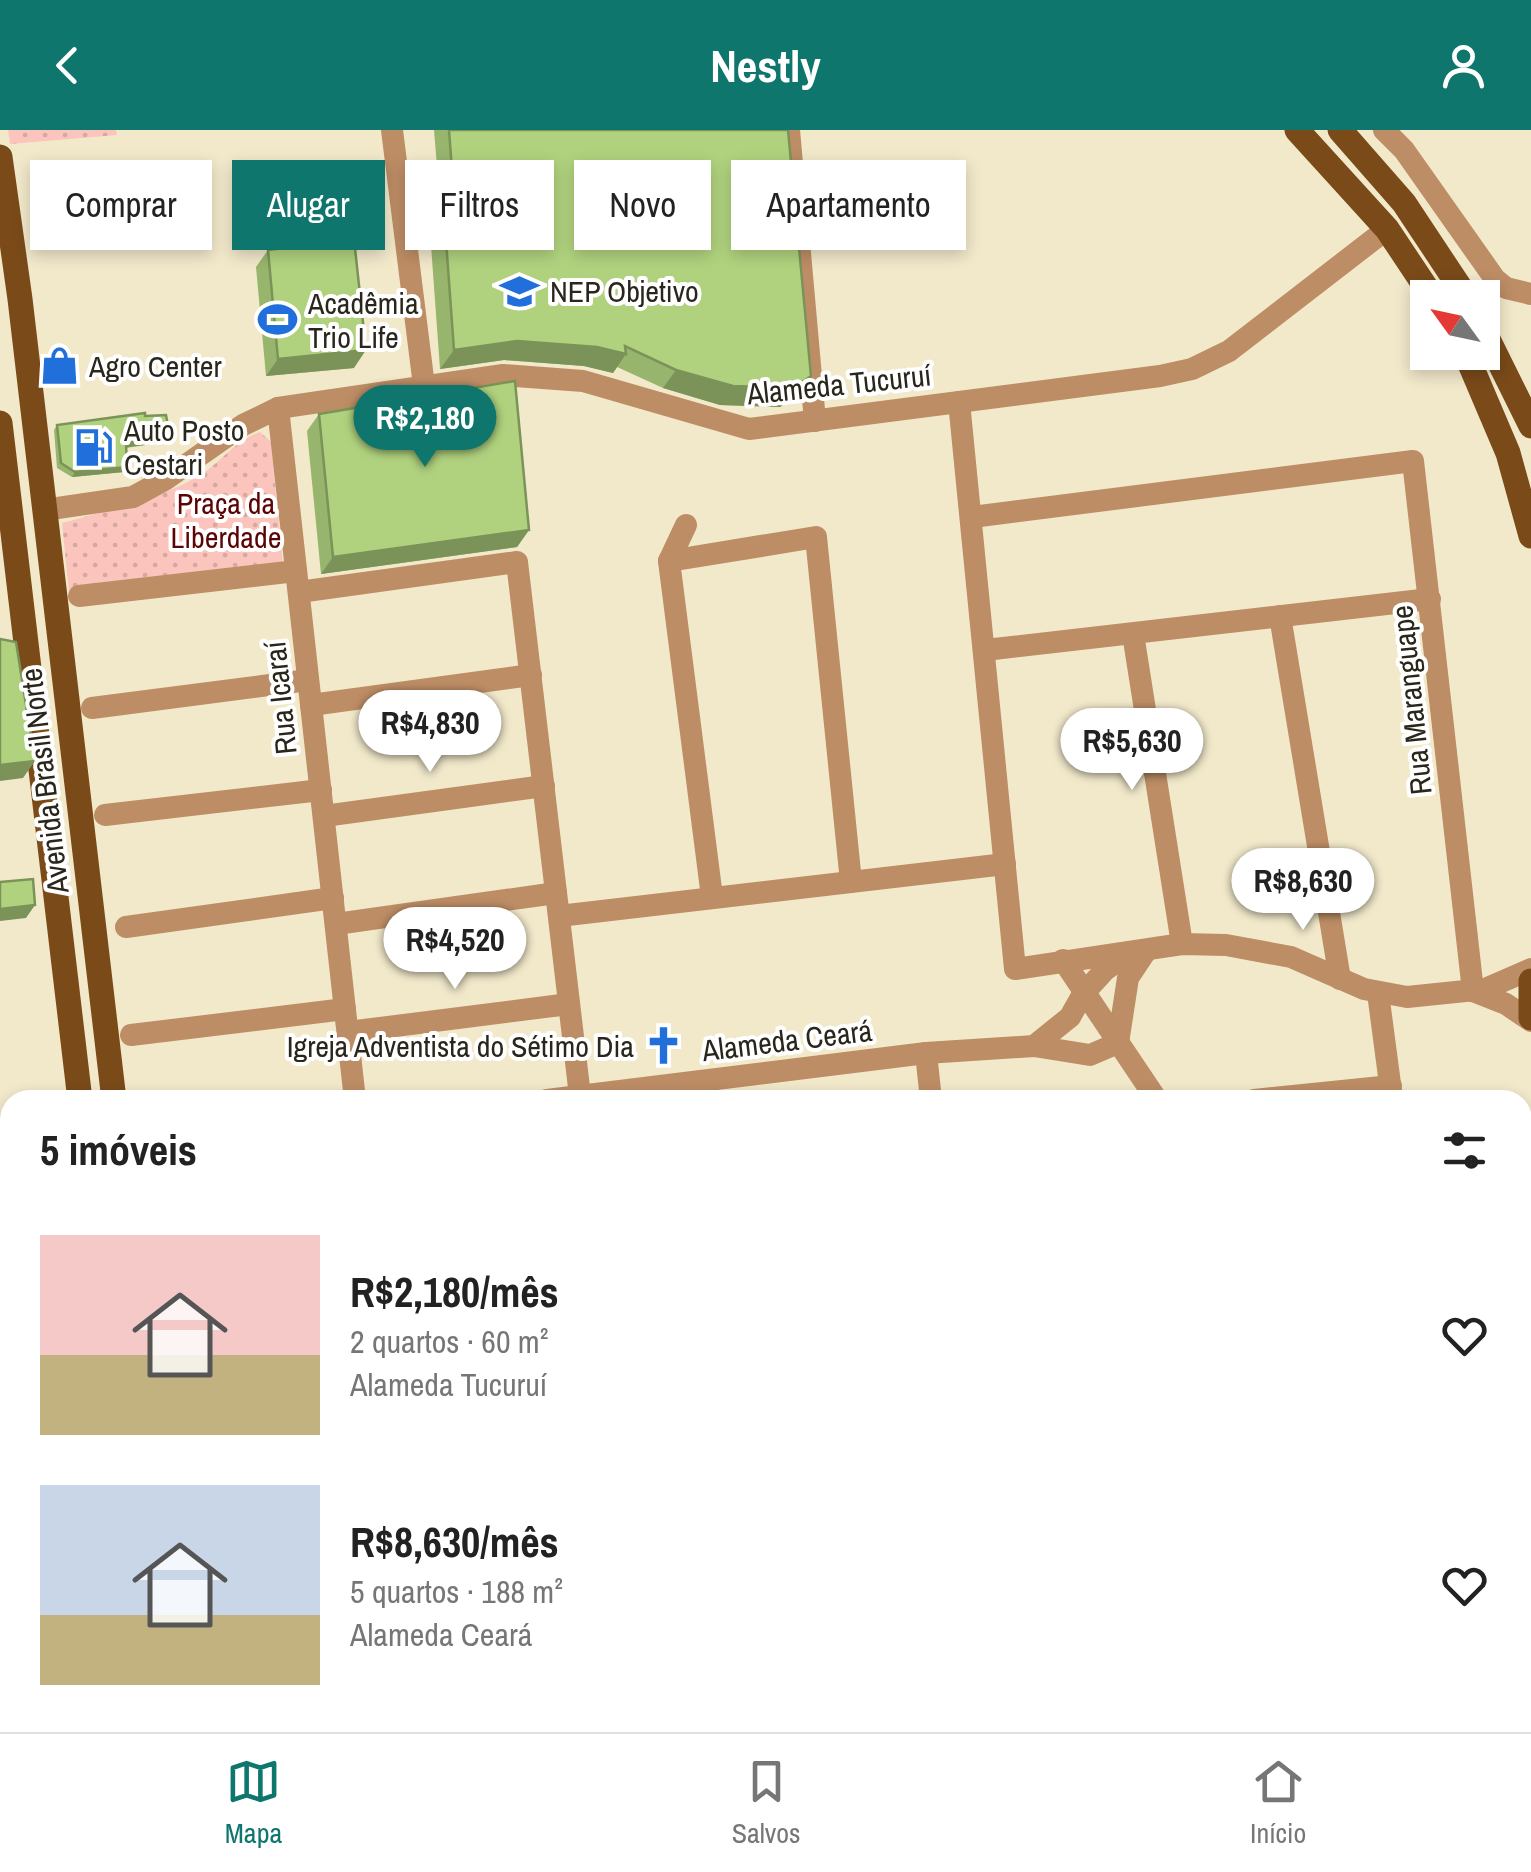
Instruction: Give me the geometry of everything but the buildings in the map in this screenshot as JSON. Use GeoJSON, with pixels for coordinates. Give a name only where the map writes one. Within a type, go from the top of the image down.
{"type":"FeatureCollection","features":[{"type":"Feature","properties":{"kind":"main road"},"geometry":{"type":"LineString","coordinates":[[1296,130],[1387,230],[1421,280]]}},
{"type":"Feature","properties":{"kind":"main road"},"geometry":{"type":"LineString","coordinates":[[1340,130],[1404,202],[1455,280]]}},
{"type":"Feature","properties":{"kind":"main road","name":"Avenida Brasil Norte"},"geometry":{"type":"LineString","coordinates":[[0,157],[113,1090]]}},
{"type":"Feature","properties":{"kind":"main road"},"geometry":{"type":"LineString","coordinates":[[1500,363],[1531,426]]}},
{"type":"Feature","properties":{"kind":"main road"},"geometry":{"type":"LineString","coordinates":[[1473,370],[1508,453],[1531,536]]}},
{"type":"Feature","properties":{"kind":"main road","name":"Avenida Brasil Norte"},"geometry":{"type":"LineString","coordinates":[[0,424],[13,644],[79,1090]]}},
{"type":"Feature","properties":{"kind":"main road"},"geometry":{"type":"LineString","coordinates":[[1531,981],[1531,1019]]}},
{"type":"Feature","properties":{"kind":"street"},"geometry":{"type":"LineString","coordinates":[[392,130],[424,386]]}},
{"type":"Feature","properties":{"kind":"street"},"geometry":{"type":"LineString","coordinates":[[789,130],[815,421]]}},
{"type":"Feature","properties":{"kind":"street"},"geometry":{"type":"LineString","coordinates":[[1384,130],[1405,140],[1495,279],[1506,288],[1531,294]]}},
{"type":"Feature","properties":{"kind":"street","name":"Alameda Tucuruí"},"geometry":{"type":"LineString","coordinates":[[44,510],[133,497],[166,479],[243,425],[278,408],[503,375],[583,382],[749,429],[1192,370],[1229,352],[1387,230]]}},
{"type":"Feature","properties":{"kind":"street"},"geometry":{"type":"LineString","coordinates":[[959,402],[1015,969],[1182,944],[1226,945],[1291,956],[1378,994],[1407,997],[1472,992],[1509,981],[1531,968]]}},
{"type":"Feature","properties":{"kind":"street","name":"Rua Icaraí"},"geometry":{"type":"LineString","coordinates":[[278,408],[355,1090]]}},
{"type":"Feature","properties":{"kind":"street","name":"Rua Maranguape"},"geometry":{"type":"LineString","coordinates":[[972,517],[1413,461],[1472,992]]}},
{"type":"Feature","properties":{"kind":"street"},"geometry":{"type":"LineString","coordinates":[[686,525],[669,560],[712,897]]}},
{"type":"Feature","properties":{"kind":"street"},"geometry":{"type":"LineString","coordinates":[[669,560],[816,536],[851,882]]}},
{"type":"Feature","properties":{"kind":"street"},"geometry":{"type":"LineString","coordinates":[[79,596],[517,562],[579,1090]]}},
{"type":"Feature","properties":{"kind":"street"},"geometry":{"type":"LineString","coordinates":[[985,650],[1430,599]]}},
{"type":"Feature","properties":{"kind":"street"},"geometry":{"type":"LineString","coordinates":[[1280,616],[1340,979]]}},
{"type":"Feature","properties":{"kind":"street"},"geometry":{"type":"LineString","coordinates":[[1133,634],[1182,944]]}},
{"type":"Feature","properties":{"kind":"street"},"geometry":{"type":"LineString","coordinates":[[312,706],[530,675]]}},
{"type":"Feature","properties":{"kind":"street"},"geometry":{"type":"LineString","coordinates":[[92,708],[308,680]]}},
{"type":"Feature","properties":{"kind":"street"},"geometry":{"type":"LineString","coordinates":[[324,816],[544,786]]}},
{"type":"Feature","properties":{"kind":"street"},"geometry":{"type":"LineString","coordinates":[[105,814],[321,790]]}},
{"type":"Feature","properties":{"kind":"street"},"geometry":{"type":"LineString","coordinates":[[336,924],[558,904],[712,897],[1006,864]]}},
{"type":"Feature","properties":{"kind":"street"},"geometry":{"type":"LineString","coordinates":[[126,927],[333,898]]}},
{"type":"Feature","properties":{"kind":"street"},"geometry":{"type":"LineString","coordinates":[[1034,1046],[1070,1017],[1083,994],[1105,970],[1139,951]]}},
{"type":"Feature","properties":{"kind":"street"},"geometry":{"type":"LineString","coordinates":[[1118,1044],[1128,978],[1139,951]]}},
{"type":"Feature","properties":{"kind":"street"},"geometry":{"type":"LineString","coordinates":[[1062,960],[1150,1090]]}},
{"type":"Feature","properties":{"kind":"street"},"geometry":{"type":"LineString","coordinates":[[1472,992],[1506,1004],[1531,1019]]}},
{"type":"Feature","properties":{"kind":"street"},"geometry":{"type":"LineString","coordinates":[[1378,994],[1391,1090]]}},
{"type":"Feature","properties":{"kind":"street"},"geometry":{"type":"LineString","coordinates":[[348,1032],[569,1004]]}},
{"type":"Feature","properties":{"kind":"street"},"geometry":{"type":"LineString","coordinates":[[131,1035],[345,1008]]}},
{"type":"Feature","properties":{"kind":"street"},"geometry":{"type":"LineString","coordinates":[[1070,1017],[1080,1044],[1090,1055],[1118,1044]]}},
{"type":"Feature","properties":{"kind":"street","name":"Alameda Ceará"},"geometry":{"type":"LineString","coordinates":[[704,1090],[926,1054],[1034,1046],[1090,1055]]}},
{"type":"Feature","properties":{"kind":"street"},"geometry":{"type":"LineString","coordinates":[[926,1054],[931,1090]]}},
{"type":"Feature","properties":{"kind":"green space"},"geometry":{"type":"Polygon","coordinates":[[[8,130],[116,130],[117,135],[10,144],[8,130]]]}},
{"type":"Feature","properties":{"kind":"green space","name":"Praça da Liberdade"},"geometry":{"type":"Polygon","coordinates":[[[260,432],[271,442],[283,565],[69,592],[62,523],[182,485],[260,432]]]}},
{"type":"Feature","properties":{"kind":"place","name":"NEP Objetivo"},"geometry":{"type":"Point","coordinates":[520,291]}},
{"type":"Feature","properties":{"kind":"place","name":"Acadêmia Trio Life"},"geometry":{"type":"Point","coordinates":[278,320]}},
{"type":"Feature","properties":{"kind":"place","name":"Agro Center"},"geometry":{"type":"Point","coordinates":[59,366]}},
{"type":"Feature","properties":{"kind":"place","name":"Auto Posto Cestari"},"geometry":{"type":"Point","coordinates":[94,447]}},
{"type":"Feature","properties":{"kind":"place","name":"Igreja Adventista do Sétimo Dia"},"geometry":{"type":"Point","coordinates":[664,1046]}}]}
